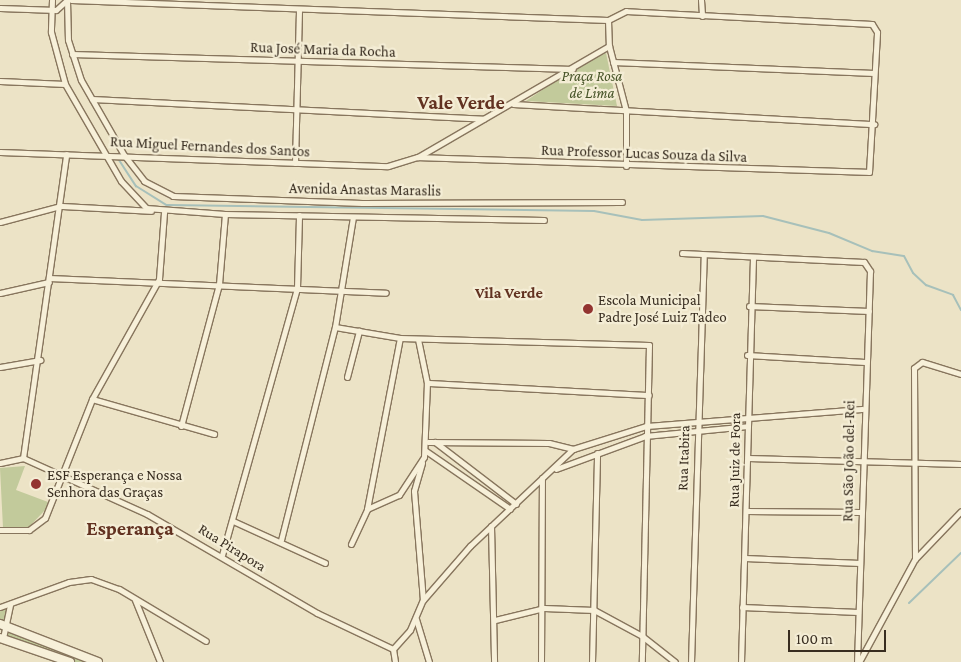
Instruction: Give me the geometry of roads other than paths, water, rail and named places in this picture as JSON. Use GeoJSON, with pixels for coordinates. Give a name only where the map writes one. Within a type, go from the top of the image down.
{"type":"FeatureCollection","features":[{"type":"Feature","properties":{"kind":"street"},"geometry":{"type":"LineString","coordinates":[[50,10],[52,0]]}},
{"type":"Feature","properties":{"kind":"street"},"geometry":{"type":"LineString","coordinates":[[0,8],[50,10],[60,8],[67,0]]}},
{"type":"Feature","properties":{"kind":"street","name":"Avenida Anastas Maraslis"},"geometry":{"type":"LineString","coordinates":[[67,0],[72,54],[92,99],[124,155],[144,181],[173,196],[344,203],[622,202]]}},
{"type":"Feature","properties":{"kind":"street"},"geometry":{"type":"LineString","coordinates":[[71,0],[608,20],[626,11],[702,16],[864,21],[876,29],[874,124],[512,104]]}},
{"type":"Feature","properties":{"kind":"street"},"geometry":{"type":"LineString","coordinates":[[701,0],[702,16]]}},
{"type":"Feature","properties":{"kind":"street"},"geometry":{"type":"LineString","coordinates":[[294,163],[299,9]]}},
{"type":"Feature","properties":{"kind":"street","name":"Avenida Anastas Maraslis"},"geometry":{"type":"LineString","coordinates":[[50,10],[65,84],[138,202],[164,212],[544,220]]}},
{"type":"Feature","properties":{"kind":"street"},"geometry":{"type":"LineString","coordinates":[[608,20],[609,46],[626,111],[626,166]]}},
{"type":"Feature","properties":{"kind":"street"},"geometry":{"type":"LineString","coordinates":[[418,157],[573,70],[609,46]]}},
{"type":"Feature","properties":{"kind":"street","name":"Rua José Maria da Rocha"},"geometry":{"type":"LineString","coordinates":[[72,54],[573,70]]}},
{"type":"Feature","properties":{"kind":"street"},"geometry":{"type":"LineString","coordinates":[[613,62],[874,72]]}},
{"type":"Feature","properties":{"kind":"street"},"geometry":{"type":"LineString","coordinates":[[0,82],[65,84]]}},
{"type":"Feature","properties":{"kind":"street"},"geometry":{"type":"LineString","coordinates":[[92,99],[483,119]]}},
{"type":"Feature","properties":{"kind":"street","name":"Rua Professor Lucas Souza da Silva"},"geometry":{"type":"LineString","coordinates":[[418,157],[626,166],[869,172],[874,124]]}},
{"type":"Feature","properties":{"kind":"street","name":"Rua Miguel Fernandes dos Santos"},"geometry":{"type":"LineString","coordinates":[[0,152],[107,154],[388,166],[418,157]]}},
{"type":"Feature","properties":{"kind":"street"},"geometry":{"type":"LineString","coordinates":[[0,463],[22,458],[40,360],[66,154]]}},
{"type":"Feature","properties":{"kind":"street"},"geometry":{"type":"LineString","coordinates":[[0,222],[60,206],[164,212],[159,279],[92,399],[61,474],[51,504],[37,526],[20,532],[0,530]]}},
{"type":"Feature","properties":{"kind":"street"},"geometry":{"type":"LineString","coordinates":[[181,426],[219,284],[225,214]]}},
{"type":"Feature","properties":{"kind":"street"},"geometry":{"type":"LineString","coordinates":[[222,555],[234,521],[297,288],[300,215]]}},
{"type":"Feature","properties":{"kind":"street"},"geometry":{"type":"LineString","coordinates":[[281,540],[335,327],[343,290],[353,217]]}},
{"type":"Feature","properties":{"kind":"street"},"geometry":{"type":"LineString","coordinates":[[682,253],[753,258]]}},
{"type":"Feature","properties":{"kind":"street","name":"Rua Itabira"},"geometry":{"type":"LineString","coordinates":[[691,662],[704,255]]}},
{"type":"Feature","properties":{"kind":"street","name":"Rua São João del-Rei"},"geometry":{"type":"LineString","coordinates":[[753,258],[864,262],[870,278],[862,409],[858,662]]}},
{"type":"Feature","properties":{"kind":"street","name":"Rua Juiz de Fora"},"geometry":{"type":"LineString","coordinates":[[741,662],[748,458],[747,355],[753,258]]}},
{"type":"Feature","properties":{"kind":"street"},"geometry":{"type":"LineString","coordinates":[[0,293],[49,280],[159,279],[219,284],[386,292]]}},
{"type":"Feature","properties":{"kind":"street"},"geometry":{"type":"LineString","coordinates":[[749,306],[869,311]]}},
{"type":"Feature","properties":{"kind":"street"},"geometry":{"type":"LineString","coordinates":[[335,327],[400,338],[640,342],[650,347],[649,395],[645,436],[642,662]]}},
{"type":"Feature","properties":{"kind":"street"},"geometry":{"type":"LineString","coordinates":[[347,377],[359,331]]}},
{"type":"Feature","properties":{"kind":"street"},"geometry":{"type":"LineString","coordinates":[[351,544],[367,509],[400,338]]}},
{"type":"Feature","properties":{"kind":"street"},"geometry":{"type":"LineString","coordinates":[[418,339],[427,383],[428,442],[414,491],[423,600]]}},
{"type":"Feature","properties":{"kind":"street"},"geometry":{"type":"LineString","coordinates":[[747,355],[865,362]]}},
{"type":"Feature","properties":{"kind":"street"},"geometry":{"type":"LineString","coordinates":[[0,367],[40,360]]}},
{"type":"Feature","properties":{"kind":"street"},"geometry":{"type":"LineString","coordinates":[[915,559],[911,461],[916,363],[961,374]]}},
{"type":"Feature","properties":{"kind":"street"},"geometry":{"type":"LineString","coordinates":[[427,383],[649,395]]}},
{"type":"Feature","properties":{"kind":"street"},"geometry":{"type":"LineString","coordinates":[[92,399],[214,434]]}},
{"type":"Feature","properties":{"kind":"street"},"geometry":{"type":"LineString","coordinates":[[395,662],[393,649],[416,619],[423,600],[491,526],[573,450],[646,426],[748,416],[862,409]]}},
{"type":"Feature","properties":{"kind":"street"},"geometry":{"type":"LineString","coordinates":[[553,470],[645,436],[748,426]]}},
{"type":"Feature","properties":{"kind":"street"},"geometry":{"type":"LineString","coordinates":[[428,442],[549,443],[573,450]]}},
{"type":"Feature","properties":{"kind":"street"},"geometry":{"type":"LineString","coordinates":[[435,442],[516,504]]}},
{"type":"Feature","properties":{"kind":"street"},"geometry":{"type":"LineString","coordinates":[[592,662],[597,453]]}},
{"type":"Feature","properties":{"kind":"street"},"geometry":{"type":"LineString","coordinates":[[367,509],[399,496],[425,454]]}},
{"type":"Feature","properties":{"kind":"street"},"geometry":{"type":"LineString","coordinates":[[425,454],[510,509]]}},
{"type":"Feature","properties":{"kind":"street","name":"Rua Pirapora"},"geometry":{"type":"LineString","coordinates":[[22,458],[61,474],[222,555],[317,613],[393,649]]}},
{"type":"Feature","properties":{"kind":"street"},"geometry":{"type":"LineString","coordinates":[[748,458],[911,461],[961,464]]}},
{"type":"Feature","properties":{"kind":"street"},"geometry":{"type":"LineString","coordinates":[[541,662],[544,608],[542,478]]}},
{"type":"Feature","properties":{"kind":"street"},"geometry":{"type":"LineString","coordinates":[[746,510],[861,512]]}},
{"type":"Feature","properties":{"kind":"street"},"geometry":{"type":"LineString","coordinates":[[858,662],[915,559],[961,512]]}},
{"type":"Feature","properties":{"kind":"street"},"geometry":{"type":"LineString","coordinates":[[234,521],[281,540],[325,562]]}},
{"type":"Feature","properties":{"kind":"street"},"geometry":{"type":"LineString","coordinates":[[491,526],[495,620],[494,662]]}},
{"type":"Feature","properties":{"kind":"street"},"geometry":{"type":"LineString","coordinates":[[745,558],[860,563]]}},
{"type":"Feature","properties":{"kind":"street"},"geometry":{"type":"LineString","coordinates":[[0,607],[84,579],[105,582],[206,641]]}},
{"type":"Feature","properties":{"kind":"street"},"geometry":{"type":"LineString","coordinates":[[134,599],[160,662]]}},
{"type":"Feature","properties":{"kind":"street"},"geometry":{"type":"LineString","coordinates":[[10,604],[1,638],[70,662]]}},
{"type":"Feature","properties":{"kind":"street"},"geometry":{"type":"LineString","coordinates":[[742,607],[858,612]]}},
{"type":"Feature","properties":{"kind":"street"},"geometry":{"type":"LineString","coordinates":[[495,620],[544,608],[594,610],[642,636],[675,662]]}},
{"type":"Feature","properties":{"kind":"street"},"geometry":{"type":"LineString","coordinates":[[416,619],[429,662]]}},
{"type":"Feature","properties":{"kind":"street"},"geometry":{"type":"LineString","coordinates":[[3,625],[98,662]]}},
{"type":"Feature","properties":{"kind":"waterway"},"geometry":{"type":"LineString","coordinates":[[117,157],[136,186],[167,205],[594,211],[642,220],[763,216],[829,233],[872,251],[904,256],[913,273],[926,285],[953,295],[961,310]]}},
{"type":"Feature","properties":{"kind":"waterway"},"geometry":{"type":"LineString","coordinates":[[909,603],[961,553]]}},
{"type":"Feature","properties":{"kind":"place","name":"Escola Municipal Padre José Luiz Tadeo"},"geometry":{"type":"Point","coordinates":[588,309]}},
{"type":"Feature","properties":{"kind":"place","name":"ESF Esperança e Nossa Senhora das Graças"},"geometry":{"type":"Point","coordinates":[36,484]}},
{"type":"Feature","properties":{"kind":"district","name":"Vale Verde"},"geometry":{"type":"Point","coordinates":[461,102]}},
{"type":"Feature","properties":{"kind":"district","name":"Vila Verde"},"geometry":{"type":"Point","coordinates":[509,293]}},
{"type":"Feature","properties":{"kind":"district","name":"Esperança"},"geometry":{"type":"Point","coordinates":[130,528]}},
{"type":"Feature","properties":{"kind":"park label","name":"Praça Rosa de Lima"},"geometry":{"type":"Point","coordinates":[592,84]}}]}
